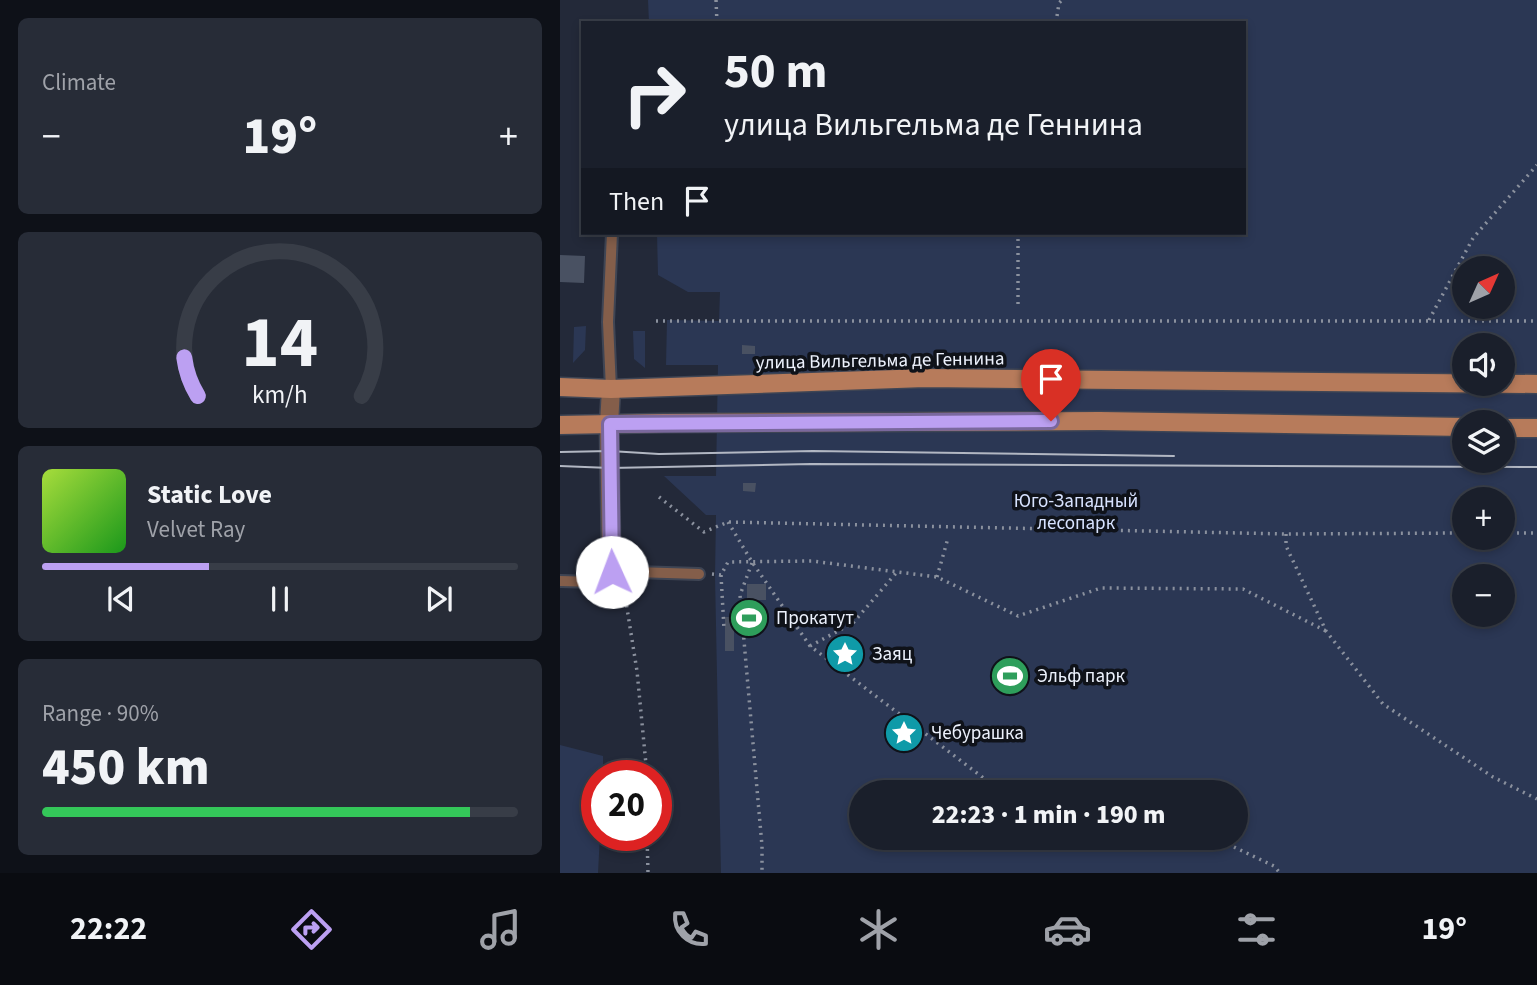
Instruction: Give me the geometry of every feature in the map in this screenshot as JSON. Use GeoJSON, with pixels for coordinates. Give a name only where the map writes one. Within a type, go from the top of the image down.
{"type":"FeatureCollection","features":[{"type":"Feature","properties":{"kind":"main road","name":"улица Вильгельма де Геннина"},"geometry":{"type":"LineString","coordinates":[[560,387],[611,389],[925,378],[1537,384]]}},
{"type":"Feature","properties":{"kind":"main road"},"geometry":{"type":"LineString","coordinates":[[560,425],[1100,421],[1452,428]]}},
{"type":"Feature","properties":{"kind":"main road"},"geometry":{"type":"LineString","coordinates":[[1515,428],[1537,428]]}},
{"type":"Feature","properties":{"kind":"street"},"geometry":{"type":"LineString","coordinates":[[611,389],[611,548]]}},
{"type":"Feature","properties":{"kind":"lane"},"geometry":{"type":"LineString","coordinates":[[611,389],[608,322],[612,235]]}},
{"type":"Feature","properties":{"kind":"lane"},"geometry":{"type":"LineString","coordinates":[[560,581],[596,583],[612,572],[611,548]]}},
{"type":"Feature","properties":{"kind":"lane"},"geometry":{"type":"LineString","coordinates":[[611,548],[626,569],[635,572],[699,574]]}},
{"type":"Feature","properties":{"kind":"path"},"geometry":{"type":"LineString","coordinates":[[716,0],[717,21]]}},
{"type":"Feature","properties":{"kind":"path"},"geometry":{"type":"LineString","coordinates":[[1056,21],[1059,3],[1062,0]]}},
{"type":"Feature","properties":{"kind":"path"},"geometry":{"type":"LineString","coordinates":[[1429,321],[1473,238],[1537,165]]}},
{"type":"Feature","properties":{"kind":"path"},"geometry":{"type":"LineString","coordinates":[[1018,235],[1018,304]]}},
{"type":"Feature","properties":{"kind":"path"},"geometry":{"type":"LineString","coordinates":[[656,321],[1537,321]]}},
{"type":"Feature","properties":{"kind":"path"},"geometry":{"type":"LineString","coordinates":[[659,497],[704,532],[728,522],[1286,534],[1452,533]]}},
{"type":"Feature","properties":{"kind":"path"},"geometry":{"type":"LineString","coordinates":[[728,522],[810,646],[986,780]]}},
{"type":"Feature","properties":{"kind":"path"},"geometry":{"type":"LineString","coordinates":[[1515,533],[1537,533]]}},
{"type":"Feature","properties":{"kind":"path"},"geometry":{"type":"LineString","coordinates":[[1286,534],[1286,546],[1326,631],[1383,704],[1493,777],[1537,799]]}},
{"type":"Feature","properties":{"kind":"path"},"geometry":{"type":"LineString","coordinates":[[937,577],[948,537]]}},
{"type":"Feature","properties":{"kind":"path"},"geometry":{"type":"LineString","coordinates":[[724,629],[722,575],[728,562],[812,561],[937,577],[1018,616],[1101,588],[1243,589],[1326,631]]}},
{"type":"Feature","properties":{"kind":"path"},"geometry":{"type":"LineString","coordinates":[[752,562],[740,595],[762,846],[762,873]]}},
{"type":"Feature","properties":{"kind":"path"},"geometry":{"type":"LineString","coordinates":[[612,572],[626,602],[637,671],[646,760]]}},
{"type":"Feature","properties":{"kind":"path"},"geometry":{"type":"LineString","coordinates":[[810,646],[853,622],[897,572]]}},
{"type":"Feature","properties":{"kind":"path"},"geometry":{"type":"LineString","coordinates":[[699,574],[722,575]]}},
{"type":"Feature","properties":{"kind":"path"},"geometry":{"type":"LineString","coordinates":[[1240,850],[1274,866],[1280,873]]}},
{"type":"Feature","properties":{"kind":"path"},"geometry":{"type":"LineString","coordinates":[[648,851],[648,873]]}},
{"type":"Feature","properties":{"kind":"green space","name":"Юго-Западный лесопарк"},"geometry":{"type":"Polygon","coordinates":[[[648,0],[1537,0],[1537,873],[721,873],[716,515],[706,515],[664,476],[716,476],[718,365],[666,365],[667,320],[719,321],[720,292],[688,292],[658,275],[657,235],[1246,235],[1246,21],[649,21],[648,0]]]}},
{"type":"Feature","properties":{"kind":"green space"},"geometry":{"type":"Polygon","coordinates":[[[586,326],[585,350],[573,363],[574,327],[586,326]]]}},
{"type":"Feature","properties":{"kind":"green space"},"geometry":{"type":"Polygon","coordinates":[[[633,331],[645,331],[645,368],[634,359],[633,331]]]}},
{"type":"Feature","properties":{"kind":"green space"},"geometry":{"type":"Polygon","coordinates":[[[560,745],[603,756],[603,760],[581,760],[581,851],[599,851],[598,873],[560,873],[560,745]]]}},
{"type":"Feature","properties":{"kind":"building"},"geometry":{"type":"Polygon","coordinates":[[[560,255],[585,256],[584,283],[560,282],[560,255]]]}},
{"type":"Feature","properties":{"kind":"building"},"geometry":{"type":"Polygon","coordinates":[[[742,345],[755,346],[755,354],[742,354],[742,345]]]}},
{"type":"Feature","properties":{"kind":"building"},"geometry":{"type":"Polygon","coordinates":[[[743,483],[756,483],[755,492],[743,491],[743,483]]]}},
{"type":"Feature","properties":{"kind":"building"},"geometry":{"type":"Polygon","coordinates":[[[747,584],[766,584],[766,600],[747,600],[747,584]]]}},
{"type":"Feature","properties":{"kind":"building"},"geometry":{"type":"Polygon","coordinates":[[[746,615],[753,615],[753,629],[746,629],[746,615]]]}},
{"type":"Feature","properties":{"kind":"building"},"geometry":{"type":"Polygon","coordinates":[[[725,617],[734,617],[734,651],[725,651],[725,617]]]}},
{"type":"Feature","properties":{"kind":"tram line"},"geometry":{"type":"LineString","coordinates":[[560,452],[659,454],[813,451],[1174,456]]}},
{"type":"Feature","properties":{"kind":"tram line"},"geometry":{"type":"LineString","coordinates":[[560,466],[610,468],[811,464],[1537,467]]}},
{"type":"Feature","properties":{"kind":"place","name":"Прокатут"},"geometry":{"type":"Point","coordinates":[749,618]}},
{"type":"Feature","properties":{"kind":"place","name":"Заяц"},"geometry":{"type":"Point","coordinates":[845,654]}},
{"type":"Feature","properties":{"kind":"place","name":"Эльф парк"},"geometry":{"type":"Point","coordinates":[1010,676]}},
{"type":"Feature","properties":{"kind":"place","name":"Чебурашка"},"geometry":{"type":"Point","coordinates":[904,733]}},
{"type":"Feature","properties":{"kind":"route"},"geometry":{"type":"LineString","coordinates":[[612,572],[610,424],[1051,421]]}}]}
